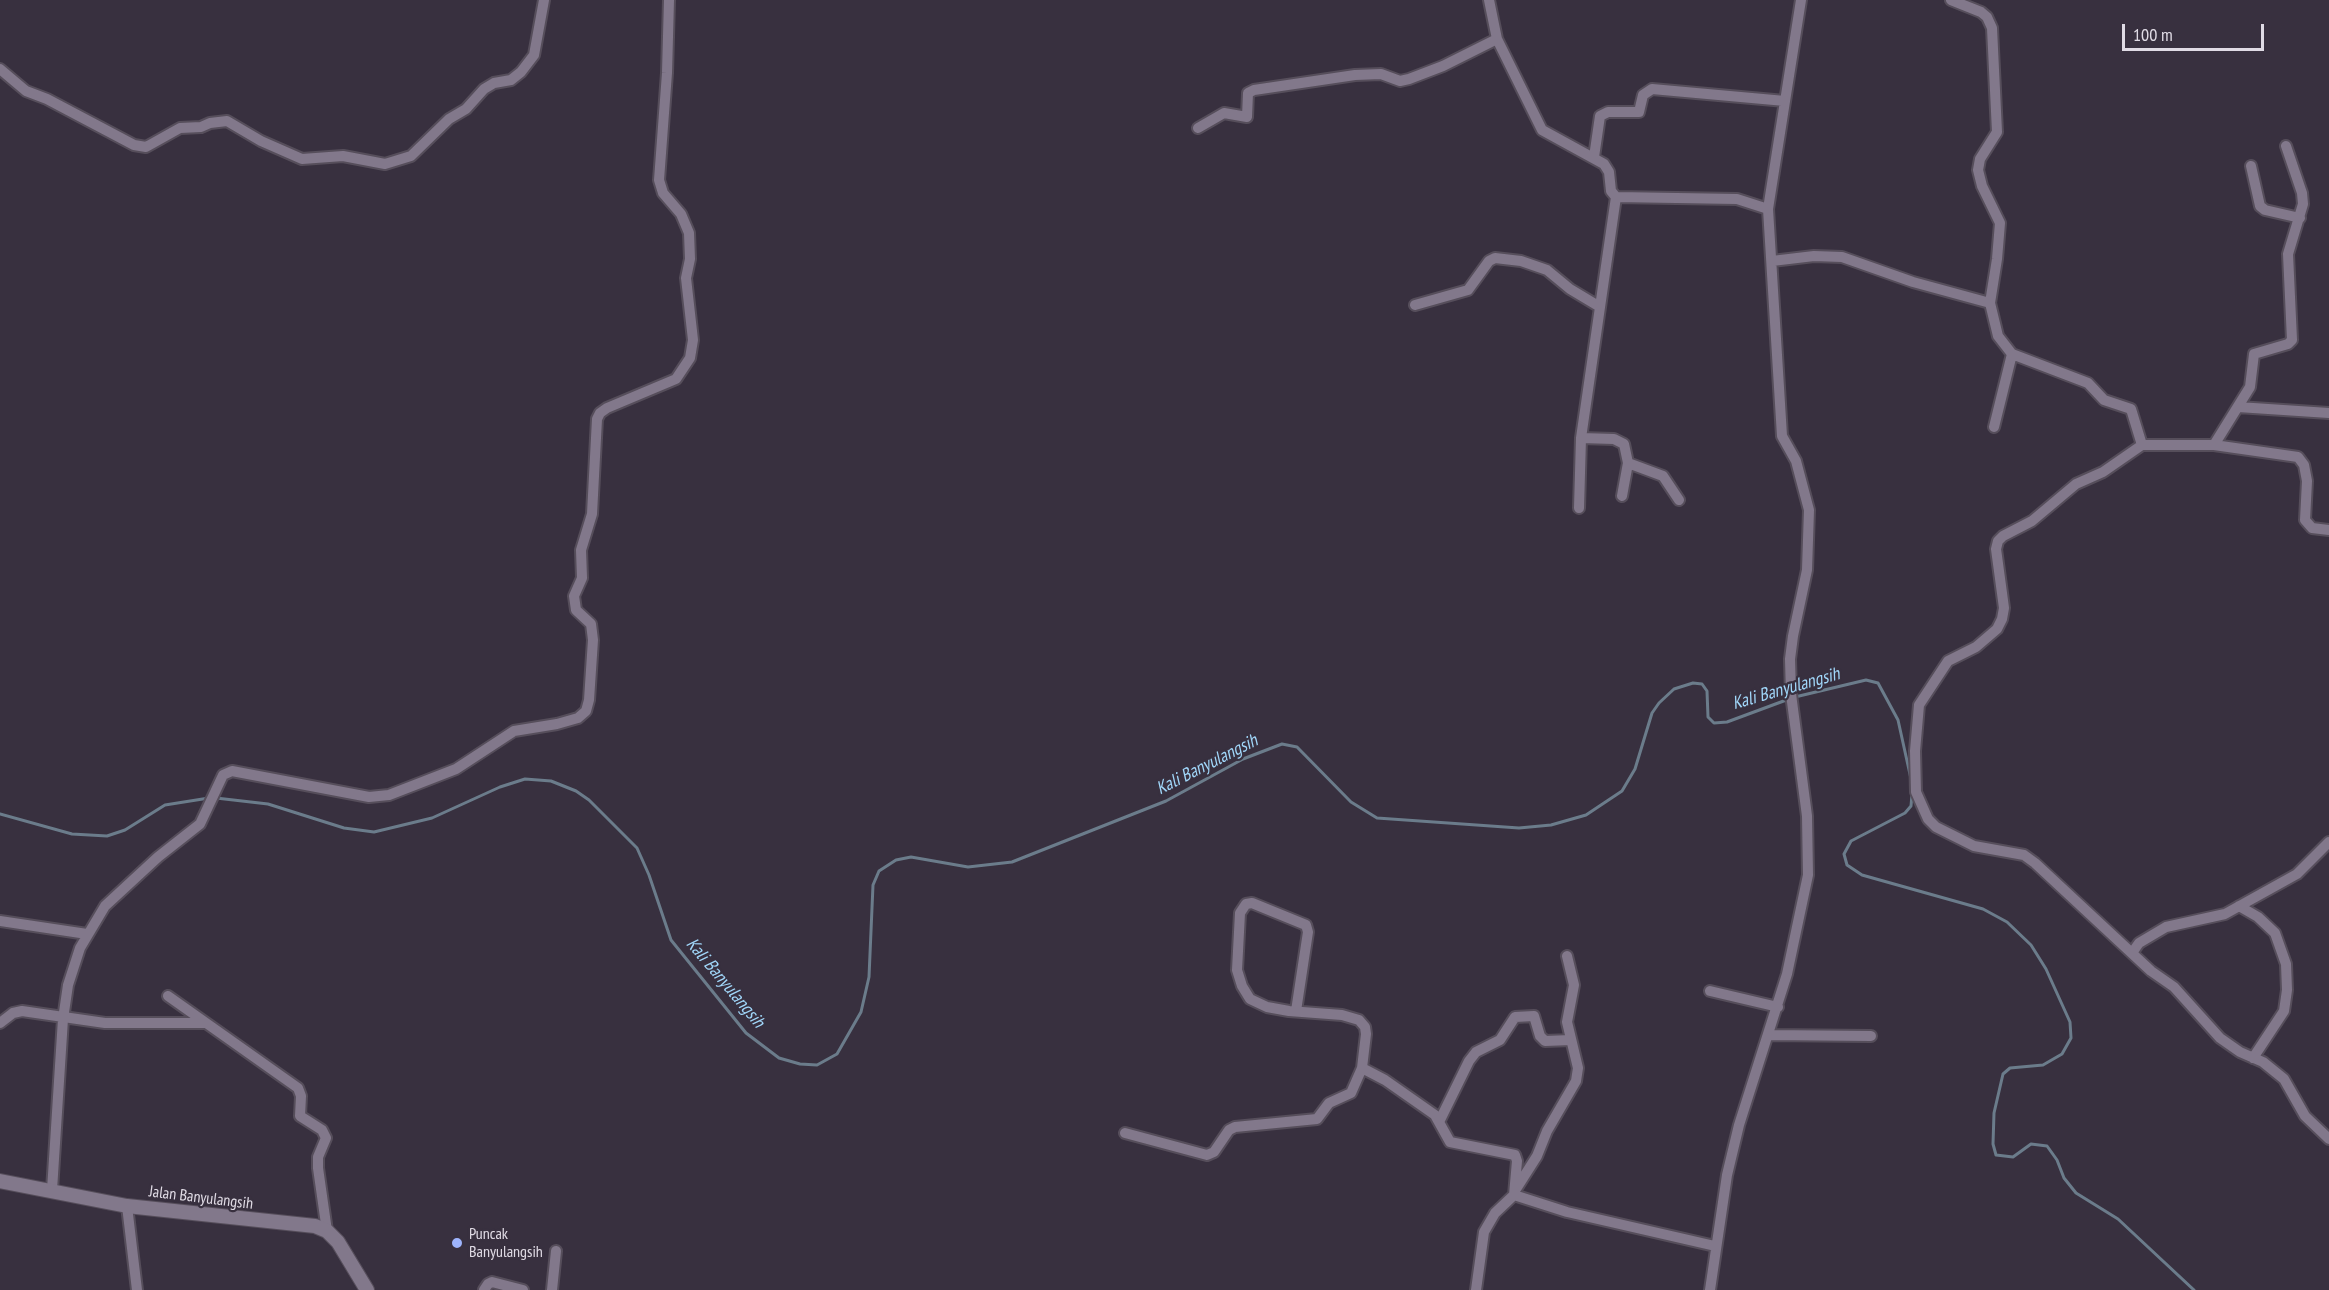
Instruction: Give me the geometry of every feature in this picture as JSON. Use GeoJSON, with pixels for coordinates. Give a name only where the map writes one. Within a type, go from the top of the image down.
{"type":"FeatureCollection","features":[{"type":"Feature","properties":{"kind":"street"},"geometry":{"type":"LineString","coordinates":[[0,69],[26,91],[47,99],[134,145],[146,147],[180,128],[201,127],[210,123],[227,121],[261,141],[302,159],[343,156],[385,164],[411,156],[449,119],[466,109],[484,89],[494,83],[512,80],[521,72],[534,55],[544,0]]}},
{"type":"Feature","properties":{"kind":"street"},"geometry":{"type":"LineString","coordinates":[[52,1190],[63,1019],[68,985],[87,934],[105,906],[205,817],[217,782],[223,775],[232,771],[369,797],[389,795],[456,769],[514,731],[557,724],[578,718],[586,711],[590,700],[593,640],[591,624],[576,610],[574,596],[582,578],[581,550],[592,514],[597,419],[600,413],[607,408],[676,379],[690,358],[693,340],[686,278],[690,259],[689,233],[681,214],[663,193],[659,180],[668,73],[669,0]]}},
{"type":"Feature","properties":{"kind":"street"},"geometry":{"type":"LineString","coordinates":[[1489,0],[1497,39],[1542,130],[1604,164],[1609,172],[1611,191],[1616,197],[1581,438],[1579,508]]}},
{"type":"Feature","properties":{"kind":"street"},"geometry":{"type":"LineString","coordinates":[[1710,1290],[1715,1246],[1739,1125],[1778,1008],[1808,875],[1807,816],[1791,694],[1793,636],[1809,556],[1809,510],[1796,461],[1782,436],[1775,363],[1768,209],[1801,0]]}},
{"type":"Feature","properties":{"kind":"street"},"geometry":{"type":"LineString","coordinates":[[1951,0],[1981,12],[1988,17],[1992,28],[1997,132],[1980,159],[1978,170],[1982,186],[2000,223],[1998,259],[1989,303],[1998,336],[2012,354],[2088,383],[2104,400],[2131,409],[2142,445]]}},
{"type":"Feature","properties":{"kind":"street"},"geometry":{"type":"LineString","coordinates":[[1198,128],[1224,113],[1247,117],[1248,93],[1254,90],[1355,75],[1381,74],[1401,81],[1443,66],[1497,39]]}},
{"type":"Feature","properties":{"kind":"street"},"geometry":{"type":"LineString","coordinates":[[1594,158],[1600,116],[1608,112],[1639,112],[1643,95],[1652,89],[1785,100]]}},
{"type":"Feature","properties":{"kind":"street"},"geometry":{"type":"LineString","coordinates":[[2214,446],[2250,387],[2254,354],[2288,344],[2292,340],[2288,254],[2300,218],[2302,193],[2286,146]]}},
{"type":"Feature","properties":{"kind":"street"},"geometry":{"type":"LineString","coordinates":[[2251,166],[2260,206],[2265,210],[2300,218]]}},
{"type":"Feature","properties":{"kind":"street"},"geometry":{"type":"LineString","coordinates":[[1616,197],[1737,199],[1768,209]]}},
{"type":"Feature","properties":{"kind":"street"},"geometry":{"type":"LineString","coordinates":[[1772,261],[1814,256],[1842,257],[1913,282],[1989,303]]}},
{"type":"Feature","properties":{"kind":"street"},"geometry":{"type":"LineString","coordinates":[[1415,305],[1468,290],[1489,261],[1495,258],[1521,261],[1547,270],[1570,289],[1600,307]]}},
{"type":"Feature","properties":{"kind":"street"},"geometry":{"type":"LineString","coordinates":[[1994,427],[2012,354]]}},
{"type":"Feature","properties":{"kind":"street"},"geometry":{"type":"LineString","coordinates":[[2238,407],[2329,412]]}},
{"type":"Feature","properties":{"kind":"street"},"geometry":{"type":"LineString","coordinates":[[1581,438],[1622,441],[1628,463],[1622,496]]}},
{"type":"Feature","properties":{"kind":"street"},"geometry":{"type":"LineString","coordinates":[[2329,530],[2313,528],[2305,520],[2307,481],[2304,465],[2298,458],[2214,446],[2142,445],[2103,472],[2076,484],[2038,516],[1998,541],[1996,549],[2004,608],[2002,619],[1997,629],[1976,647],[1948,662],[1931,685],[1919,705],[1915,751],[1916,792],[1928,819],[1936,827],[1974,846],[2024,855],[2193,1005],[2220,1038],[2284,1079],[2305,1116],[2314,1128],[2329,1139]]}},
{"type":"Feature","properties":{"kind":"street"},"geometry":{"type":"LineString","coordinates":[[1628,463],[1663,476],[1679,500]]}},
{"type":"Feature","properties":{"kind":"street"},"geometry":{"type":"LineString","coordinates":[[2132,953],[2139,944],[2166,927],[2225,914],[2297,874],[2329,842]]}},
{"type":"Feature","properties":{"kind":"street"},"geometry":{"type":"LineString","coordinates":[[1125,1133],[1207,1155],[1214,1152],[1229,1130],[1317,1119],[1329,1103],[1351,1093],[1362,1068],[1366,1034],[1359,1020],[1341,1015],[1296,1011],[1267,1008],[1250,999],[1242,987],[1237,970],[1238,927],[1241,908],[1246,904],[1252,903],[1306,926],[1308,932],[1296,1011]]}},
{"type":"Feature","properties":{"kind":"street"},"geometry":{"type":"LineString","coordinates":[[2239,906],[2258,917],[2275,933],[2286,964],[2287,990],[2284,1011],[2253,1058]]}},
{"type":"Feature","properties":{"kind":"street"},"geometry":{"type":"LineString","coordinates":[[0,921],[87,934]]}},
{"type":"Feature","properties":{"kind":"street"},"geometry":{"type":"LineString","coordinates":[[1476,1290],[1484,1232],[1495,1213],[1515,1193],[1576,1081],[1578,1068],[1567,1022],[1574,985],[1567,956]]}},
{"type":"Feature","properties":{"kind":"street"},"geometry":{"type":"LineString","coordinates":[[1710,992],[1778,1008]]}},
{"type":"Feature","properties":{"kind":"street"},"geometry":{"type":"LineString","coordinates":[[168,996],[294,1084],[301,1096],[300,1116],[326,1134],[326,1140],[318,1157],[318,1168],[327,1231],[338,1242],[367,1290]]}},
{"type":"Feature","properties":{"kind":"street"},"geometry":{"type":"LineString","coordinates":[[0,1023],[13,1013],[22,1011],[63,1019],[116,1024],[206,1023]]}},
{"type":"Feature","properties":{"kind":"street"},"geometry":{"type":"LineString","coordinates":[[1440,1120],[1469,1061],[1476,1052],[1500,1040],[1515,1017],[1534,1016],[1540,1036],[1545,1041],[1571,1040]]}},
{"type":"Feature","properties":{"kind":"street"},"geometry":{"type":"LineString","coordinates":[[1768,1035],[1871,1035]]}},
{"type":"Feature","properties":{"kind":"street"},"geometry":{"type":"LineString","coordinates":[[1362,1068],[1385,1080],[1440,1120],[1452,1143],[1515,1155],[1515,1193]]}},
{"type":"Feature","properties":{"kind":"street","name":"Jalan Banyulangsih"},"geometry":{"type":"LineString","coordinates":[[0,1181],[127,1206],[252,1222],[301,1223],[327,1231]]}},
{"type":"Feature","properties":{"kind":"street"},"geometry":{"type":"LineString","coordinates":[[1515,1193],[1567,1212],[1715,1246]]}},
{"type":"Feature","properties":{"kind":"street"},"geometry":{"type":"LineString","coordinates":[[127,1206],[137,1290]]}},
{"type":"Feature","properties":{"kind":"street"},"geometry":{"type":"LineString","coordinates":[[552,1290],[556,1251]]}},
{"type":"Feature","properties":{"kind":"street"},"geometry":{"type":"LineString","coordinates":[[484,1290],[492,1282],[523,1290]]}},
{"type":"Feature","properties":{"kind":"waterway","name":"Kali Banyulangsih"},"geometry":{"type":"LineString","coordinates":[[1795,697],[1866,680],[1878,683],[1898,720],[1911,779]]}},
{"type":"Feature","properties":{"kind":"waterway","name":"Kali Banyulangsih"},"geometry":{"type":"LineString","coordinates":[[216,798],[268,804],[344,828],[374,832],[432,818],[500,787],[525,779],[551,781],[576,791],[589,800],[637,848],[649,875],[671,940],[746,1033],[779,1058],[800,1064],[817,1065],[837,1054],[861,1012],[869,977],[873,885],[879,871],[896,860],[911,857],[968,867],[1012,862],[1166,801],[1243,759],[1282,744],[1297,747],[1351,802],[1377,818],[1519,828],[1551,825],[1586,815],[1622,791],[1635,769],[1652,713],[1674,689],[1693,683],[1702,684],[1707,691],[1708,717],[1714,723],[1727,722],[1789,699]]}},
{"type":"Feature","properties":{"kind":"waterway","name":"Kali Banyulangsih"},"geometry":{"type":"LineString","coordinates":[[1912,794],[1911,806],[1905,813],[1851,841],[1844,854],[1847,865],[1862,875],[1983,909],[2007,922],[2031,945],[2046,969],[2070,1022],[2071,1038],[2062,1054],[2043,1065],[2010,1068],[2003,1074],[1994,1113],[1993,1144],[1996,1155],[2013,1157],[2031,1144],[2047,1146],[2057,1160],[2064,1178],[2076,1193],[2118,1219],[2194,1290]]}},
{"type":"Feature","properties":{"kind":"waterway","name":"Kali Banyulangsih"},"geometry":{"type":"LineString","coordinates":[[0,814],[72,834],[107,836],[125,830],[165,805],[209,798]]}},
{"type":"Feature","properties":{"kind":"place","name":"Puncak Banyulangsih"},"geometry":{"type":"Point","coordinates":[457,1243]}}]}
